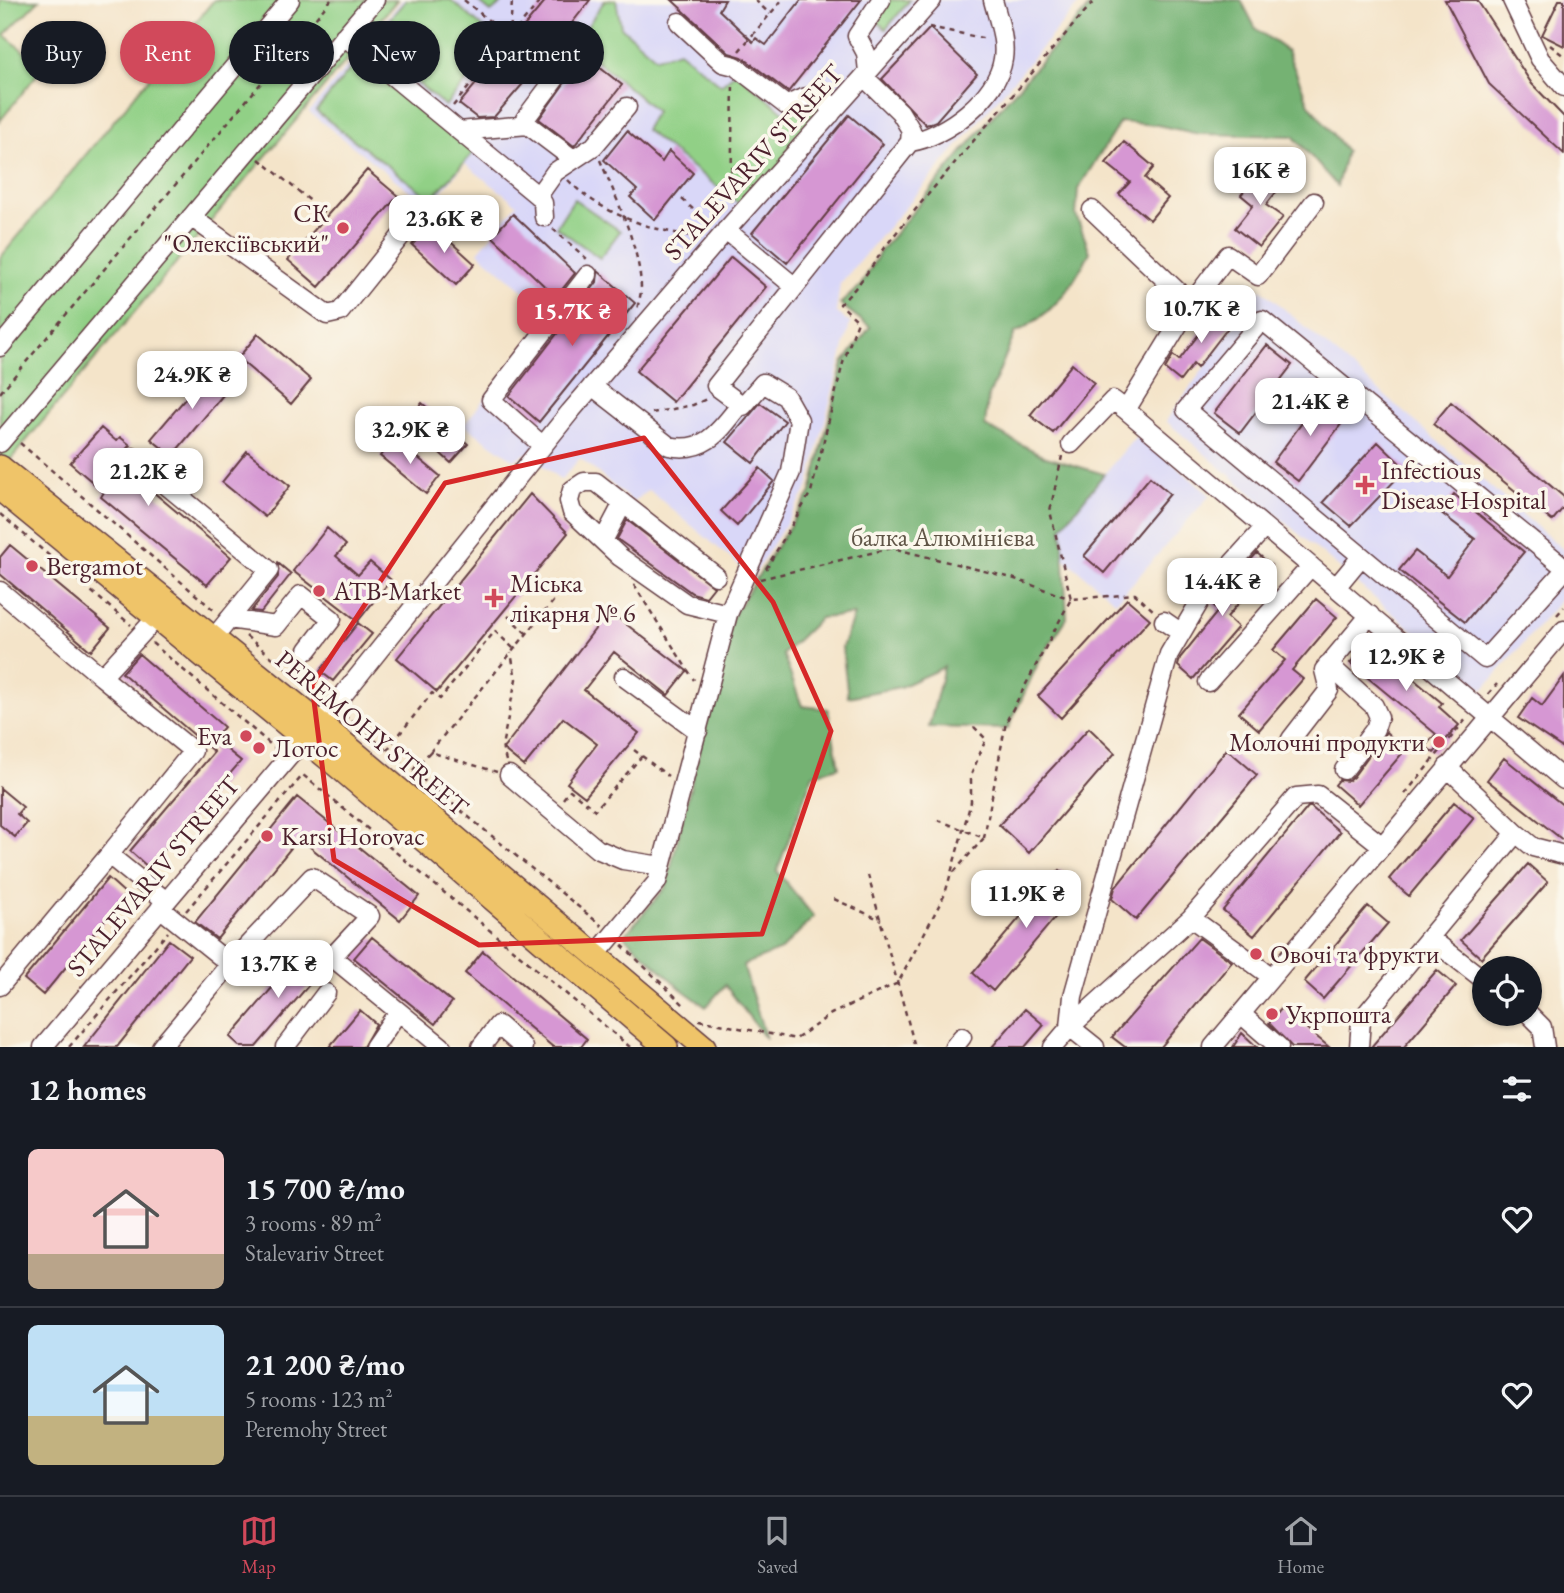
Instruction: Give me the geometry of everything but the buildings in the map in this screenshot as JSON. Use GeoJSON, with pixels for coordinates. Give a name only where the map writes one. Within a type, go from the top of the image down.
{"type":"FeatureCollection","features":[{"type":"Feature","properties":{"kind":"main road","name":"PEREMOHY STREET"},"geometry":{"type":"LineString","coordinates":[[0,467],[223,627],[311,732],[659,1045]]}},
{"type":"Feature","properties":{"kind":"main road","name":"PEREMOHY STREET"},"geometry":{"type":"LineString","coordinates":[[0,489],[157,617],[311,732],[595,956],[685,1021],[704,1047]]}},
{"type":"Feature","properties":{"kind":"main road"},"geometry":{"type":"LineString","coordinates":[[659,1045],[685,1021]]}},
{"type":"Feature","properties":{"kind":"street"},"geometry":{"type":"LineString","coordinates":[[2,341],[290,0]]}},
{"type":"Feature","properties":{"kind":"street"},"geometry":{"type":"LineString","coordinates":[[0,443],[375,0]]}},
{"type":"Feature","properties":{"kind":"street","name":"STALEVARIV STREET"},"geometry":{"type":"LineString","coordinates":[[43,1047],[334,707],[720,230],[866,75],[866,53],[857,36],[881,0]]}},
{"type":"Feature","properties":{"kind":"street"},"geometry":{"type":"LineString","coordinates":[[910,142],[911,130],[900,112],[866,75],[932,0]]}},
{"type":"Feature","properties":{"kind":"street"},"geometry":{"type":"LineString","coordinates":[[741,404],[716,386],[910,142],[956,124],[988,91],[1003,61],[1004,43],[993,0]]}},
{"type":"Feature","properties":{"kind":"street"},"geometry":{"type":"LineString","coordinates":[[1512,0],[1540,60],[1564,88]]}},
{"type":"Feature","properties":{"kind":"street"},"geometry":{"type":"LineString","coordinates":[[679,22],[723,63],[735,66],[787,106],[800,98],[815,95],[825,98],[831,114]]}},
{"type":"Feature","properties":{"kind":"street"},"geometry":{"type":"LineString","coordinates":[[344,36],[538,196],[543,203],[544,217]]}},
{"type":"Feature","properties":{"kind":"street"},"geometry":{"type":"LineString","coordinates":[[551,84],[525,119],[528,125],[544,134],[573,159]]}},
{"type":"Feature","properties":{"kind":"street"},"geometry":{"type":"LineString","coordinates":[[538,196],[558,170],[594,146],[627,107]]}},
{"type":"Feature","properties":{"kind":"street"},"geometry":{"type":"LineString","coordinates":[[459,131],[528,125]]}},
{"type":"Feature","properties":{"kind":"street"},"geometry":{"type":"LineString","coordinates":[[1126,410],[1191,304],[1228,255],[1258,276],[1314,202]]}},
{"type":"Feature","properties":{"kind":"street"},"geometry":{"type":"LineString","coordinates":[[1092,209],[1191,304]]}},
{"type":"Feature","properties":{"kind":"street"},"geometry":{"type":"LineString","coordinates":[[191,217],[327,315],[340,312],[409,226]]}},
{"type":"Feature","properties":{"kind":"street"},"geometry":{"type":"LineString","coordinates":[[720,230],[795,286]]}},
{"type":"Feature","properties":{"kind":"street"},"geometry":{"type":"LineString","coordinates":[[538,452],[491,400],[588,275]]}},
{"type":"Feature","properties":{"kind":"street"},"geometry":{"type":"LineString","coordinates":[[1262,320],[1564,569],[1485,659],[1361,557],[1186,410],[1262,320]]}},
{"type":"Feature","properties":{"kind":"street"},"geometry":{"type":"LineString","coordinates":[[592,386],[669,446],[689,448],[708,441],[763,383],[786,397],[799,420],[791,472],[728,614],[657,882],[595,956]]}},
{"type":"Feature","properties":{"kind":"street"},"geometry":{"type":"LineString","coordinates":[[1071,444],[1112,400],[1337,586],[1564,780]]}},
{"type":"Feature","properties":{"kind":"street"},"geometry":{"type":"LineString","coordinates":[[132,457],[269,570],[223,627]]}},
{"type":"Feature","properties":{"kind":"street"},"geometry":{"type":"LineString","coordinates":[[716,576],[593,481],[580,483],[572,490],[569,501],[572,512],[627,562],[687,604],[728,614]]}},
{"type":"Feature","properties":{"kind":"street"},"geometry":{"type":"LineString","coordinates":[[603,541],[623,503]]}},
{"type":"Feature","properties":{"kind":"street"},"geometry":{"type":"LineString","coordinates":[[1070,1027],[1071,1006],[1081,967],[1162,675],[1180,632],[1203,596],[1264,528]]}},
{"type":"Feature","properties":{"kind":"street"},"geometry":{"type":"LineString","coordinates":[[1337,586],[1361,557]]}},
{"type":"Feature","properties":{"kind":"street"},"geometry":{"type":"LineString","coordinates":[[1208,682],[1311,566]]}},
{"type":"Feature","properties":{"kind":"street"},"geometry":{"type":"LineString","coordinates":[[0,591],[193,751],[0,986]]}},
{"type":"Feature","properties":{"kind":"street"},"geometry":{"type":"LineString","coordinates":[[223,627],[276,626],[301,595],[332,619],[308,650]]}},
{"type":"Feature","properties":{"kind":"street"},"geometry":{"type":"LineString","coordinates":[[1291,739],[1329,690],[1323,674],[1328,664],[1370,615]]}},
{"type":"Feature","properties":{"kind":"street"},"geometry":{"type":"LineString","coordinates":[[102,677],[157,617]]}},
{"type":"Feature","properties":{"kind":"street"},"geometry":{"type":"LineString","coordinates":[[1164,621],[1180,632]]}},
{"type":"Feature","properties":{"kind":"street"},"geometry":{"type":"LineString","coordinates":[[1213,1047],[1564,630]]}},
{"type":"Feature","properties":{"kind":"street"},"geometry":{"type":"LineString","coordinates":[[1328,664],[1374,706],[1379,718],[1375,729],[1344,770]]}},
{"type":"Feature","properties":{"kind":"street"},"geometry":{"type":"LineString","coordinates":[[624,677],[698,731]]}},
{"type":"Feature","properties":{"kind":"street"},"geometry":{"type":"LineString","coordinates":[[1447,767],[1533,847],[1564,855]]}},
{"type":"Feature","properties":{"kind":"street"},"geometry":{"type":"LineString","coordinates":[[509,775],[597,849],[623,860],[661,866]]}},
{"type":"Feature","properties":{"kind":"street"},"geometry":{"type":"LineString","coordinates":[[1053,1047],[1070,1027],[1191,918],[1296,797],[1318,794],[1381,845]]}},
{"type":"Feature","properties":{"kind":"street"},"geometry":{"type":"LineString","coordinates":[[1359,1047],[1361,1020],[1516,833]]}},
{"type":"Feature","properties":{"kind":"street"},"geometry":{"type":"LineString","coordinates":[[109,855],[230,964]]}},
{"type":"Feature","properties":{"kind":"street"},"geometry":{"type":"LineString","coordinates":[[161,1047],[230,964],[312,877],[370,916],[332,957],[442,1047]]}},
{"type":"Feature","properties":{"kind":"street"},"geometry":{"type":"LineString","coordinates":[[1191,918],[1272,977]]}},
{"type":"Feature","properties":{"kind":"street"},"geometry":{"type":"LineString","coordinates":[[1430,938],[1472,970]]}},
{"type":"Feature","properties":{"kind":"street"},"geometry":{"type":"LineString","coordinates":[[285,1047],[326,993]]}},
{"type":"Feature","properties":{"kind":"street"},"geometry":{"type":"LineString","coordinates":[[374,1047],[398,1012]]}},
{"type":"Feature","properties":{"kind":"street"},"geometry":{"type":"LineString","coordinates":[[1241,1014],[1279,1047]]}},
{"type":"Feature","properties":{"kind":"street"},"geometry":{"type":"LineString","coordinates":[[481,1047],[498,1025],[523,1047]]}},
{"type":"Feature","properties":{"kind":"street"},"geometry":{"type":"LineString","coordinates":[[1541,1026],[1545,1047]]}},
{"type":"Feature","properties":{"kind":"street"},"geometry":{"type":"LineString","coordinates":[[1070,1027],[1096,1047]]}},
{"type":"Feature","properties":{"kind":"path"},"geometry":{"type":"LineString","coordinates":[[0,393],[331,0]]}},
{"type":"Feature","properties":{"kind":"path"},"geometry":{"type":"LineString","coordinates":[[464,0],[489,21]]}},
{"type":"Feature","properties":{"kind":"path"},"geometry":{"type":"LineString","coordinates":[[511,21],[512,0]]}},
{"type":"Feature","properties":{"kind":"path"},"geometry":{"type":"LineString","coordinates":[[524,21],[541,0]]}},
{"type":"Feature","properties":{"kind":"path"},"geometry":{"type":"LineString","coordinates":[[755,0],[770,14],[782,0]]}},
{"type":"Feature","properties":{"kind":"path"},"geometry":{"type":"LineString","coordinates":[[1095,0],[983,127],[881,250],[861,285],[840,304],[858,321],[843,363],[811,492],[760,579],[892,548],[1012,578],[1071,599],[1135,594],[1164,621]]}},
{"type":"Feature","properties":{"kind":"path"},"geometry":{"type":"LineString","coordinates":[[925,26],[1004,43]]}},
{"type":"Feature","properties":{"kind":"path"},"geometry":{"type":"LineString","coordinates":[[471,84],[452,107],[481,129]]}},
{"type":"Feature","properties":{"kind":"path"},"geometry":{"type":"LineString","coordinates":[[594,146],[622,215],[641,290],[637,307],[639,320]]}},
{"type":"Feature","properties":{"kind":"path"},"geometry":{"type":"LineString","coordinates":[[258,158],[324,212]]}},
{"type":"Feature","properties":{"kind":"path"},"geometry":{"type":"LineString","coordinates":[[558,170],[582,194],[622,215],[667,231],[706,237]]}},
{"type":"Feature","properties":{"kind":"path"},"geometry":{"type":"LineString","coordinates":[[682,199],[720,230]]}},
{"type":"Feature","properties":{"kind":"path"},"geometry":{"type":"LineString","coordinates":[[544,217],[562,240],[594,265],[588,275]]}},
{"type":"Feature","properties":{"kind":"path"},"geometry":{"type":"LineString","coordinates":[[631,417],[682,408],[724,392]]}},
{"type":"Feature","properties":{"kind":"path"},"geometry":{"type":"LineString","coordinates":[[20,443],[223,627],[334,707],[502,842]]}},
{"type":"Feature","properties":{"kind":"path"},"geometry":{"type":"LineString","coordinates":[[950,876],[984,838],[1006,723],[1071,599],[1050,511],[1060,457],[1071,444]]}},
{"type":"Feature","properties":{"kind":"path"},"geometry":{"type":"LineString","coordinates":[[627,562],[633,584],[646,607],[699,689]]}},
{"type":"Feature","properties":{"kind":"path"},"geometry":{"type":"LineString","coordinates":[[412,770],[430,752],[556,598]]}},
{"type":"Feature","properties":{"kind":"path"},"geometry":{"type":"LineString","coordinates":[[508,616],[527,634]]}},
{"type":"Feature","properties":{"kind":"path"},"geometry":{"type":"LineString","coordinates":[[387,750],[432,693],[440,699],[495,631],[513,651],[516,679],[502,751],[509,775]]}},
{"type":"Feature","properties":{"kind":"path"},"geometry":{"type":"LineString","coordinates":[[685,1021],[796,1039],[831,1014],[898,983],[945,894],[971,802],[971,775],[986,739],[973,726]]}},
{"type":"Feature","properties":{"kind":"path"},"geometry":{"type":"LineString","coordinates":[[634,750],[674,780]]}},
{"type":"Feature","properties":{"kind":"path"},"geometry":{"type":"LineString","coordinates":[[430,752],[509,775]]}},
{"type":"Feature","properties":{"kind":"path"},"geometry":{"type":"LineString","coordinates":[[552,811],[570,790],[595,810],[642,756]]}},
{"type":"Feature","properties":{"kind":"path"},"geometry":{"type":"LineString","coordinates":[[938,820],[984,838]]}},
{"type":"Feature","properties":{"kind":"path"},"geometry":{"type":"LineString","coordinates":[[869,874],[915,1047]]}},
{"type":"Feature","properties":{"kind":"path"},"geometry":{"type":"LineString","coordinates":[[834,899],[881,920]]}},
{"type":"Feature","properties":{"kind":"highlighted area"},"geometry":{"type":"Polygon","coordinates":[[[644,438],[773,602],[831,731],[762,934],[479,945],[334,860],[312,685],[445,483],[644,438]]]}},
{"type":"Feature","properties":{"kind":"shaded area"},"geometry":{"type":"Polygon","coordinates":[[[402,0],[1082,0],[840,284],[836,312],[850,323],[808,488],[753,577],[649,490],[633,502],[580,458],[561,480],[527,453],[514,460],[464,425],[550,313],[478,252],[517,204],[465,164],[429,206],[309,112],[348,65],[348,84],[440,84],[440,21],[385,21],[402,0]]]}},
{"type":"Feature","properties":{"kind":"shaded area","name":"Infectious Disease Hospital"},"geometry":{"type":"Polygon","coordinates":[[[1261,289],[1564,550],[1564,596],[1483,690],[1166,421],[1261,289]]]}},
{"type":"Feature","properties":{"kind":"shaded area"},"geometry":{"type":"Polygon","coordinates":[[[1138,434],[1210,495],[1116,602],[1046,543],[1138,434]]]}},
{"type":"Feature","properties":{"kind":"green space"},"geometry":{"type":"Polygon","coordinates":[[[0,0],[39,0],[4,35],[21,49],[21,84],[29,84],[0,121],[0,0]]]}},
{"type":"Feature","properties":{"kind":"green space"},"geometry":{"type":"Polygon","coordinates":[[[214,0],[397,0],[379,21],[348,21],[348,58],[334,75],[334,21],[229,21],[229,84],[326,84],[0,472],[0,258],[144,84],[215,84],[215,21],[197,21],[214,0]]]}},
{"type":"Feature","properties":{"kind":"green space"},"geometry":{"type":"Polygon","coordinates":[[[406,0],[451,0],[476,21],[454,21],[454,84],[464,84],[445,106],[418,84],[440,84],[440,21],[388,21],[406,0]]]}},
{"type":"Feature","properties":{"kind":"green space"},"geometry":{"type":"Polygon","coordinates":[[[476,0],[506,0],[491,12],[476,0]]]}},
{"type":"Feature","properties":{"kind":"green space"},"geometry":{"type":"Polygon","coordinates":[[[605,0],[616,0],[621,27],[656,58],[679,51],[721,85],[736,72],[787,115],[801,102],[818,102],[824,116],[743,207],[645,130],[656,111],[604,67],[604,21],[591,21],[605,0]]]}},
{"type":"Feature","properties":{"kind":"green space"},"geometry":{"type":"Polygon","coordinates":[[[889,0],[910,0],[886,29],[874,19],[889,0]]]}},
{"type":"Feature","properties":{"kind":"green space","name":"балка Алюмінієва"},"geometry":{"type":"Polygon","coordinates":[[[1095,0],[1241,0],[1256,29],[1287,51],[1309,104],[1346,151],[1337,186],[1293,136],[1199,134],[1157,125],[1120,122],[1078,189],[1076,215],[1090,252],[1076,278],[1060,299],[1040,318],[1015,333],[988,398],[985,426],[1046,457],[1104,474],[1062,527],[1067,618],[1039,661],[1008,729],[929,727],[944,667],[900,687],[848,697],[842,647],[854,615],[820,618],[783,654],[802,706],[828,709],[839,767],[813,774],[777,871],[814,917],[781,950],[743,965],[766,1039],[725,985],[706,1007],[680,988],[624,936],[666,887],[732,617],[811,492],[843,363],[870,327],[840,304],[861,285],[881,250],[983,127],[1095,0]]]}},
{"type":"Feature","properties":{"kind":"green space"},"geometry":{"type":"Polygon","coordinates":[[[348,72],[348,84],[394,84],[474,152],[431,199],[316,111],[348,72]]]}},
{"type":"Feature","properties":{"kind":"green space"},"geometry":{"type":"Polygon","coordinates":[[[574,199],[620,231],[600,258],[556,227],[574,199]]]}},
{"type":"Feature","properties":{"kind":"place","name":"СК \"Олексіївський\""},"geometry":{"type":"Point","coordinates":[343,228]}},
{"type":"Feature","properties":{"kind":"place","name":"Infectious Disease Hospital"},"geometry":{"type":"Point","coordinates":[1365,485]}},
{"type":"Feature","properties":{"kind":"place","name":"Bergamot"},"geometry":{"type":"Point","coordinates":[32,566]}},
{"type":"Feature","properties":{"kind":"place","name":"ATB-Market"},"geometry":{"type":"Point","coordinates":[319,591]}},
{"type":"Feature","properties":{"kind":"place","name":"Мiська лiкарня № 6"},"geometry":{"type":"Point","coordinates":[494,598]}},
{"type":"Feature","properties":{"kind":"place","name":"Eva"},"geometry":{"type":"Point","coordinates":[246,736]}},
{"type":"Feature","properties":{"kind":"place","name":"Молочні продукти"},"geometry":{"type":"Point","coordinates":[1439,742]}},
{"type":"Feature","properties":{"kind":"place","name":"Лотос"},"geometry":{"type":"Point","coordinates":[259,748]}},
{"type":"Feature","properties":{"kind":"place","name":"Karsi Horovac"},"geometry":{"type":"Point","coordinates":[267,836]}},
{"type":"Feature","properties":{"kind":"place","name":"Овочі та фрукти"},"geometry":{"type":"Point","coordinates":[1256,954]}},
{"type":"Feature","properties":{"kind":"place","name":"Укрпошта"},"geometry":{"type":"Point","coordinates":[1272,1014]}}]}
